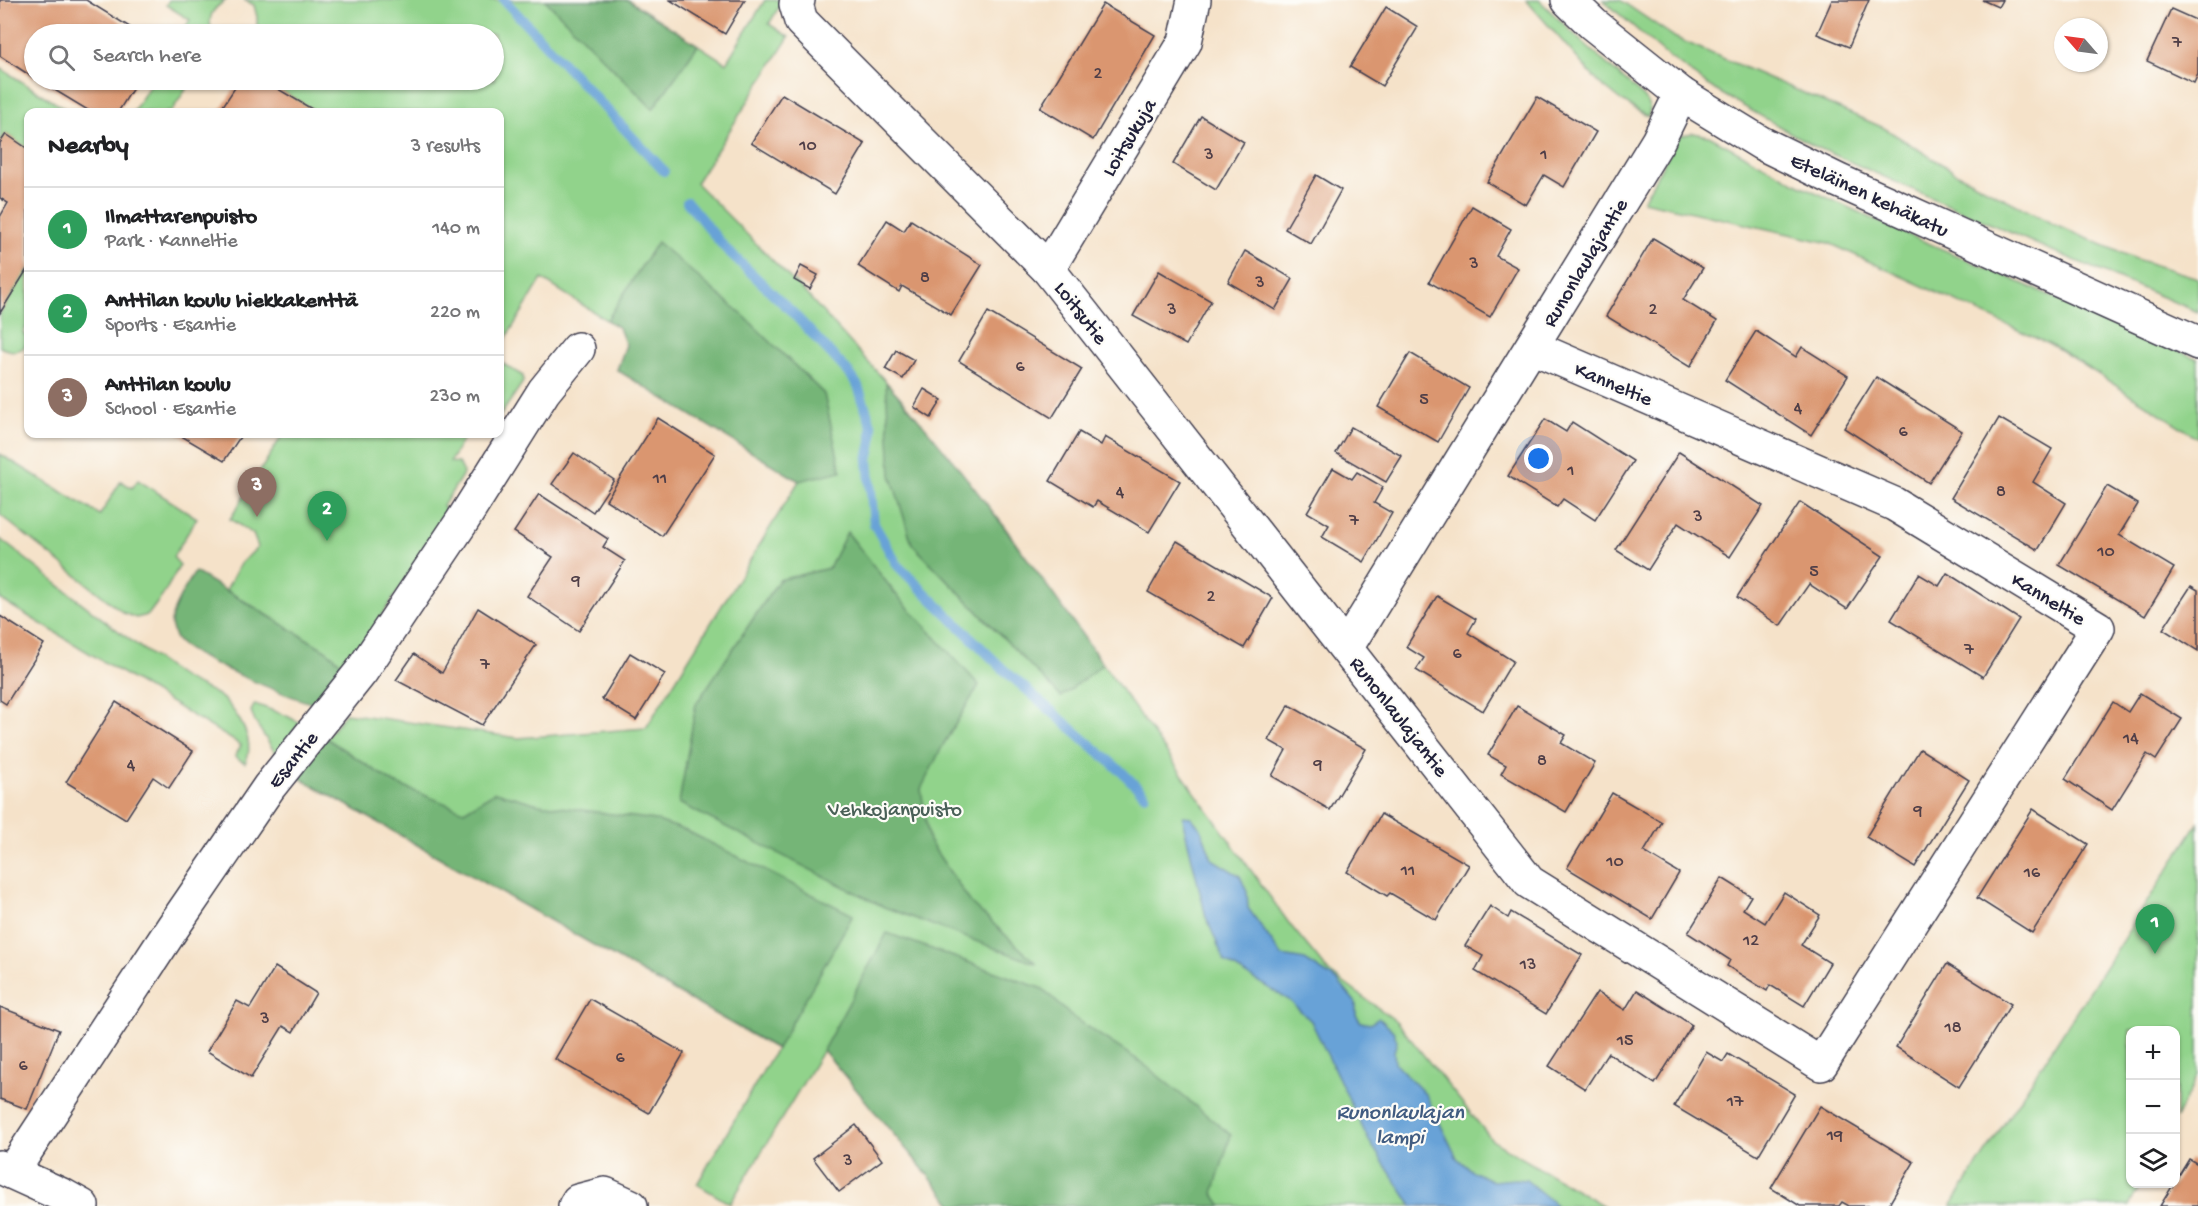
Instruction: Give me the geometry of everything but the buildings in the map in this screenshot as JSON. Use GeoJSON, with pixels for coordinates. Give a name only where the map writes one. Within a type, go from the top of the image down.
{"type":"FeatureCollection","features":[{"type":"Feature","properties":{"kind":"street","name":"Loitsutie"},"geometry":{"type":"LineString","coordinates":[[798,0],[796,4],[801,21],[1048,269],[1346,648]]}},
{"type":"Feature","properties":{"kind":"street","name":"Loitsukuja"},"geometry":{"type":"LineString","coordinates":[[1048,269],[1185,42],[1194,0]]}},
{"type":"Feature","properties":{"kind":"street","name":"Eteläinen kehäkatu"},"geometry":{"type":"LineString","coordinates":[[1568,0],[1593,24],[1681,94],[1761,143],[1839,181],[2198,343]]}},
{"type":"Feature","properties":{"kind":"street","name":"Runonlaulajantie"},"geometry":{"type":"LineString","coordinates":[[1681,94],[1658,141],[1346,648],[1529,882],[1821,1064]]}},
{"type":"Feature","properties":{"kind":"street","name":"Kanneltie"},"geometry":{"type":"LineString","coordinates":[[1532,347],[1894,504],[2098,628],[1821,1064]]}},
{"type":"Feature","properties":{"kind":"street","name":"Esantie"},"geometry":{"type":"LineString","coordinates":[[6,1170],[269,787],[362,672],[461,524],[544,391],[578,349]]}},
{"type":"Feature","properties":{"kind":"street"},"geometry":{"type":"LineString","coordinates":[[6,1170],[82,1206]]}},
{"type":"Feature","properties":{"kind":"street"},"geometry":{"type":"LineString","coordinates":[[575,1206],[578,1201],[605,1194],[631,1206]]}},
{"type":"Feature","properties":{"kind":"green space"},"geometry":{"type":"Polygon","coordinates":[[[169,0],[226,0],[212,14],[210,24],[187,24],[190,20],[166,5],[169,0]]]}},
{"type":"Feature","properties":{"kind":"green space","name":"Vehkojanpuisto"},"geometry":{"type":"Polygon","coordinates":[[[244,0],[628,0],[726,63],[765,0],[781,0],[769,24],[789,37],[696,183],[810,298],[908,406],[1001,522],[1291,926],[1329,972],[1396,1021],[1493,1141],[1604,1206],[954,1206],[823,1050],[730,1204],[697,1184],[776,1049],[296,776],[346,713],[518,738],[646,728],[799,481],[617,370],[626,345],[619,328],[542,279],[504,341],[504,108],[310,108],[280,90],[504,90],[504,24],[257,24],[254,5],[244,0]]]}},
{"type":"Feature","properties":{"kind":"green space"},"geometry":{"type":"Polygon","coordinates":[[[545,0],[628,0],[698,45],[653,109],[545,0]]]}},
{"type":"Feature","properties":{"kind":"green space"},"geometry":{"type":"Polygon","coordinates":[[[1526,0],[1539,0],[1645,98],[1650,109],[1648,117],[1599,83],[1526,0]]]}},
{"type":"Feature","properties":{"kind":"green space"},"geometry":{"type":"Polygon","coordinates":[[[1603,0],[1620,0],[1676,38],[1884,128],[1956,173],[2055,225],[2136,259],[2198,278],[2198,312],[2043,247],[1812,145],[1715,90],[1665,54],[1603,0]]]}},
{"type":"Feature","properties":{"kind":"green space"},"geometry":{"type":"Polygon","coordinates":[[[0,68],[24,83],[24,90],[35,90],[64,108],[24,108],[24,146],[6,134],[0,143],[0,68]]]}},
{"type":"Feature","properties":{"kind":"green space"},"geometry":{"type":"Polygon","coordinates":[[[147,90],[185,90],[174,108],[136,108],[147,90]]]}},
{"type":"Feature","properties":{"kind":"green space"},"geometry":{"type":"Polygon","coordinates":[[[1693,133],[1709,136],[1800,185],[1893,228],[2198,359],[2198,438],[2057,348],[1829,243],[1643,201],[1679,136],[1693,133]]]}},
{"type":"Feature","properties":{"kind":"green space"},"geometry":{"type":"Polygon","coordinates":[[[657,242],[745,317],[824,394],[841,471],[799,481],[617,370],[626,345],[619,328],[607,320],[657,242]]]}},
{"type":"Feature","properties":{"kind":"green space"},"geometry":{"type":"Polygon","coordinates":[[[24,274],[24,347],[22,349],[14,351],[0,347],[0,313],[24,274]]]}},
{"type":"Feature","properties":{"kind":"green space"},"geometry":{"type":"Polygon","coordinates":[[[504,364],[523,376],[523,382],[504,410],[504,364]]]}},
{"type":"Feature","properties":{"kind":"green space"},"geometry":{"type":"Polygon","coordinates":[[[886,382],[972,485],[1103,664],[1061,697],[912,544],[891,475],[886,382]]]}},
{"type":"Feature","properties":{"kind":"green space"},"geometry":{"type":"Polygon","coordinates":[[[281,438],[464,438],[450,462],[458,463],[463,474],[443,506],[451,515],[346,667],[327,651],[226,590],[240,564],[258,547],[253,534],[230,519],[281,438]]]}},
{"type":"Feature","properties":{"kind":"green space"},"geometry":{"type":"Polygon","coordinates":[[[0,454],[100,515],[121,481],[132,488],[138,480],[197,518],[173,557],[180,565],[163,595],[148,615],[136,618],[124,613],[0,515],[0,454]]]}},
{"type":"Feature","properties":{"kind":"green space"},"geometry":{"type":"Polygon","coordinates":[[[847,532],[895,593],[979,685],[943,745],[921,789],[929,841],[971,903],[1037,964],[884,907],[679,803],[696,704],[779,580],[829,568],[847,532]]]}},
{"type":"Feature","properties":{"kind":"green space"},"geometry":{"type":"Polygon","coordinates":[[[0,539],[156,659],[185,679],[224,700],[239,718],[246,732],[249,748],[245,763],[235,757],[241,745],[0,599],[0,539]]]}},
{"type":"Feature","properties":{"kind":"green space"},"geometry":{"type":"Polygon","coordinates":[[[195,572],[327,651],[346,667],[317,705],[219,666],[184,647],[176,639],[171,623],[172,616],[180,596],[195,572]]]}},
{"type":"Feature","properties":{"kind":"green space"},"geometry":{"type":"Polygon","coordinates":[[[255,704],[300,723],[276,754],[255,722],[251,711],[255,704]]]}},
{"type":"Feature","properties":{"kind":"green space"},"geometry":{"type":"Polygon","coordinates":[[[326,738],[394,783],[464,811],[495,792],[539,804],[655,820],[687,831],[853,915],[777,1049],[296,776],[326,738]]]}},
{"type":"Feature","properties":{"kind":"green space"},"geometry":{"type":"Polygon","coordinates":[[[2198,823],[2198,1075],[2180,1110],[2180,1026],[2126,1026],[2126,1188],[2139,1188],[2129,1206],[1951,1206],[2198,823]]]}},
{"type":"Feature","properties":{"kind":"green space"},"geometry":{"type":"Polygon","coordinates":[[[887,933],[1043,989],[1072,1017],[1141,1062],[1231,1135],[1213,1193],[1222,1206],[954,1206],[823,1050],[887,933]]]}},
{"type":"Feature","properties":{"kind":"water","name":"Runonlaulajan lampi"},"geometry":{"type":"Polygon","coordinates":[[[1183,816],[1191,817],[1201,829],[1212,859],[1240,876],[1247,892],[1248,908],[1282,956],[1305,960],[1338,981],[1356,1003],[1356,1015],[1361,1022],[1370,1024],[1379,1018],[1393,1031],[1397,1041],[1394,1052],[1395,1063],[1426,1095],[1457,1158],[1472,1171],[1493,1181],[1526,1180],[1555,1204],[1554,1206],[1412,1206],[1369,1141],[1311,1021],[1289,1000],[1225,962],[1206,917],[1183,816]]]}},
{"type":"Feature","properties":{"kind":"waterway"},"geometry":{"type":"LineString","coordinates":[[504,0],[664,171]]}},
{"type":"Feature","properties":{"kind":"waterway"},"geometry":{"type":"LineString","coordinates":[[687,202],[725,248],[790,310],[850,374],[858,386],[872,427],[872,442],[868,460],[874,524],[898,566],[1004,670],[1122,772],[1145,795]]}},
{"type":"Feature","properties":{"kind":"place","name":"Anttilan koulu"},"geometry":{"type":"Point","coordinates":[257,517]}},
{"type":"Feature","properties":{"kind":"place","name":"Anttilan koulu hiekkakenttä"},"geometry":{"type":"Point","coordinates":[327,541]}},
{"type":"Feature","properties":{"kind":"place","name":"Ilmattarenpuisto"},"geometry":{"type":"Point","coordinates":[2155,954]}}]}
